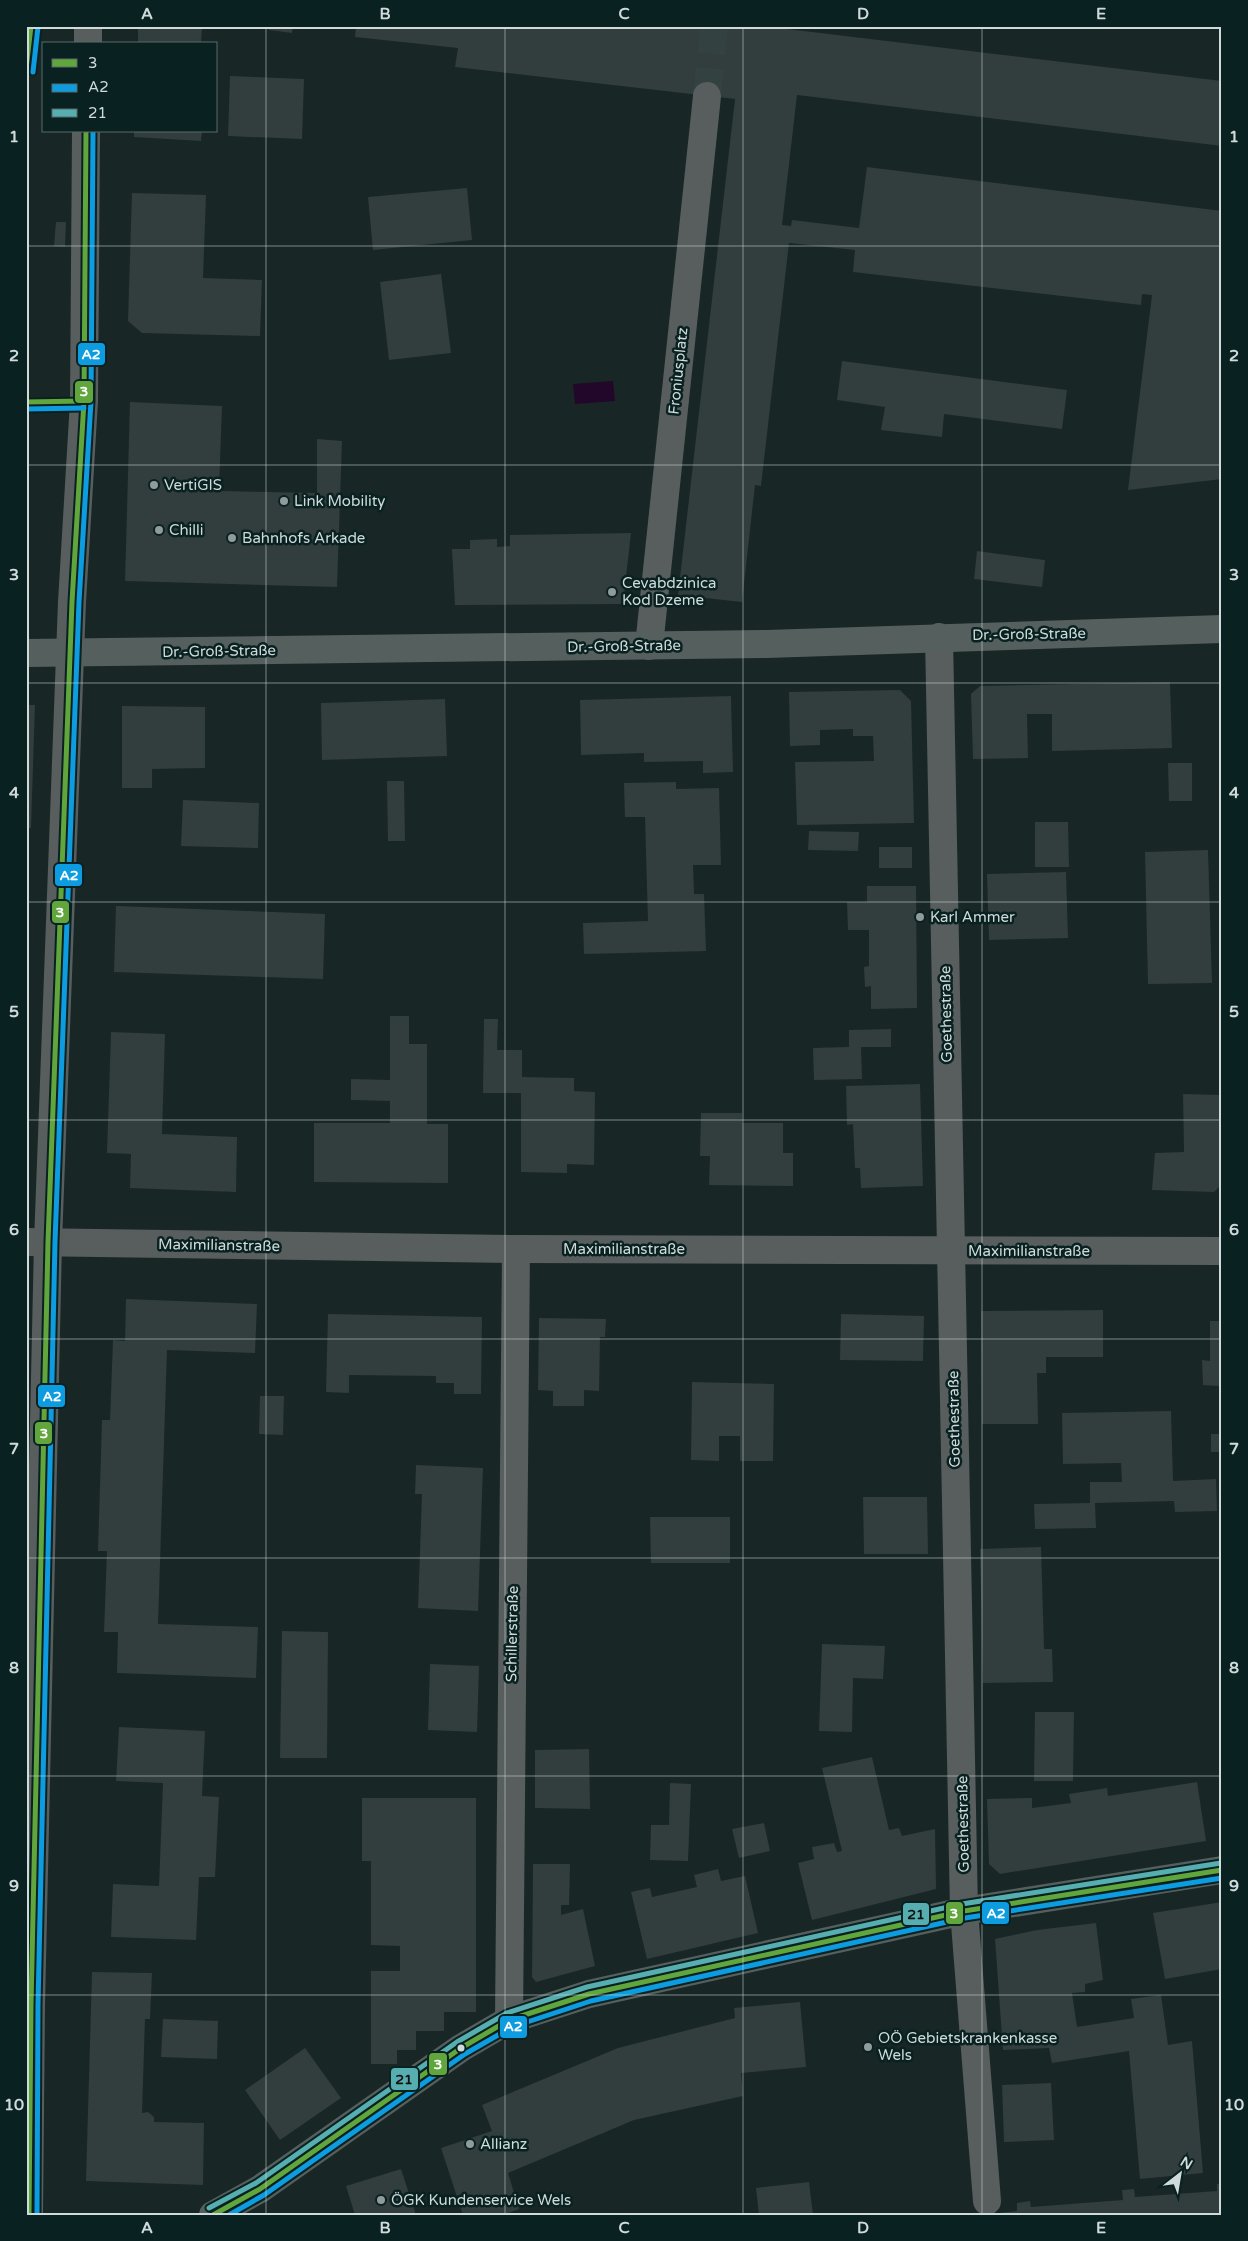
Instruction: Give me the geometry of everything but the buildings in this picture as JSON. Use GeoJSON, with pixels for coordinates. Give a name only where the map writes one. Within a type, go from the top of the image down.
{"type":"FeatureCollection","features":[{"type":"Feature","properties":{"kind":"main road","name":"Dr.-Groß-Straße"},"geometry":{"type":"LineString","coordinates":[[26,654],[649,646],[1222,629]]}},
{"type":"Feature","properties":{"kind":"main road"},"geometry":{"type":"LineString","coordinates":[[213,2215],[260,2189],[461,2048],[509,2020],[589,1994],[964,1911],[1222,1870]]}},
{"type":"Feature","properties":{"kind":"street"},"geometry":{"type":"LineString","coordinates":[[88,26],[88,42]]}},
{"type":"Feature","properties":{"kind":"street","name":"Froniusplatz"},"geometry":{"type":"LineString","coordinates":[[649,646],[707,96]]}},
{"type":"Feature","properties":{"kind":"street"},"geometry":{"type":"LineString","coordinates":[[28,2215],[37,1242],[84,401],[86,132]]}},
{"type":"Feature","properties":{"kind":"street","name":"Goethestraße"},"geometry":{"type":"LineString","coordinates":[[940,637],[950,1251],[964,1911],[987,2201]]}},
{"type":"Feature","properties":{"kind":"street","name":"Maximilianstraße"},"geometry":{"type":"LineString","coordinates":[[37,1242],[516,1249],[1222,1251]]}},
{"type":"Feature","properties":{"kind":"street","name":"Schillerstraße"},"geometry":{"type":"LineString","coordinates":[[509,2020],[516,1249]]}},
{"type":"Feature","properties":{"kind":"shaded area"},"geometry":{"type":"Polygon","coordinates":[[[613,381],[615,401],[575,404],[573,384],[613,381]]]}},
{"type":"Feature","properties":{"kind":"tunnel"},"geometry":{"type":"LineString","coordinates":[[707,96],[714,26]]}},
{"type":"Feature","properties":{"kind":"transit line","name":"3"},"geometry":{"type":"LineString","coordinates":[[26,69],[31,26]]}},
{"type":"Feature","properties":{"kind":"transit line","name":"A2"},"geometry":{"type":"LineString","coordinates":[[33,72],[38,27]]}},
{"type":"Feature","properties":{"kind":"transit line","name":"3"},"geometry":{"type":"LineString","coordinates":[[29,2215],[31,2005],[48,1242],[72,602],[84,401],[86,132]]}},
{"type":"Feature","properties":{"kind":"transit line","name":"A2"},"geometry":{"type":"LineString","coordinates":[[37,2215],[38,2005],[55,1242],[79,602],[91,401],[93,132]]}},
{"type":"Feature","properties":{"kind":"transit line","name":"3"},"geometry":{"type":"LineString","coordinates":[[26,402],[84,401]]}},
{"type":"Feature","properties":{"kind":"transit line","name":"A2"},"geometry":{"type":"LineString","coordinates":[[26,409],[84,408]]}},
{"type":"Feature","properties":{"kind":"transit line","name":"21"},"geometry":{"type":"LineString","coordinates":[[209,2208],[256,2183],[457,2042],[507,2013],[587,1987],[962,1904],[1221,1863]]}},
{"type":"Feature","properties":{"kind":"transit line","name":"3"},"geometry":{"type":"LineString","coordinates":[[213,2215],[260,2189],[461,2048],[509,2020],[589,1994],[964,1911],[1222,1870]]}},
{"type":"Feature","properties":{"kind":"transit line","name":"A2"},"geometry":{"type":"LineString","coordinates":[[229,2215],[264,2195],[465,2054],[512,2027],[591,2001],[965,1918],[1222,1878]]}},
{"type":"Feature","properties":{"kind":"place","name":"VertiGIS"},"geometry":{"type":"Point","coordinates":[154,485]}},
{"type":"Feature","properties":{"kind":"place","name":"Link Mobility"},"geometry":{"type":"Point","coordinates":[284,501]}},
{"type":"Feature","properties":{"kind":"place","name":"Chilli"},"geometry":{"type":"Point","coordinates":[159,530]}},
{"type":"Feature","properties":{"kind":"place","name":"Bahnhofs Arkade"},"geometry":{"type":"Point","coordinates":[232,538]}},
{"type":"Feature","properties":{"kind":"place","name":"Cevabdzinica Kod Dzeme"},"geometry":{"type":"Point","coordinates":[612,592]}},
{"type":"Feature","properties":{"kind":"place","name":"Karl Ammer"},"geometry":{"type":"Point","coordinates":[920,917]}},
{"type":"Feature","properties":{"kind":"place","name":"OÖ Gebietskrankenkasse Wels"},"geometry":{"type":"Point","coordinates":[868,2047]}},
{"type":"Feature","properties":{"kind":"place","name":"Allianz"},"geometry":{"type":"Point","coordinates":[470,2144]}},
{"type":"Feature","properties":{"kind":"place","name":"ÖGK Kundenservice Wels"},"geometry":{"type":"Point","coordinates":[381,2200]}}]}
